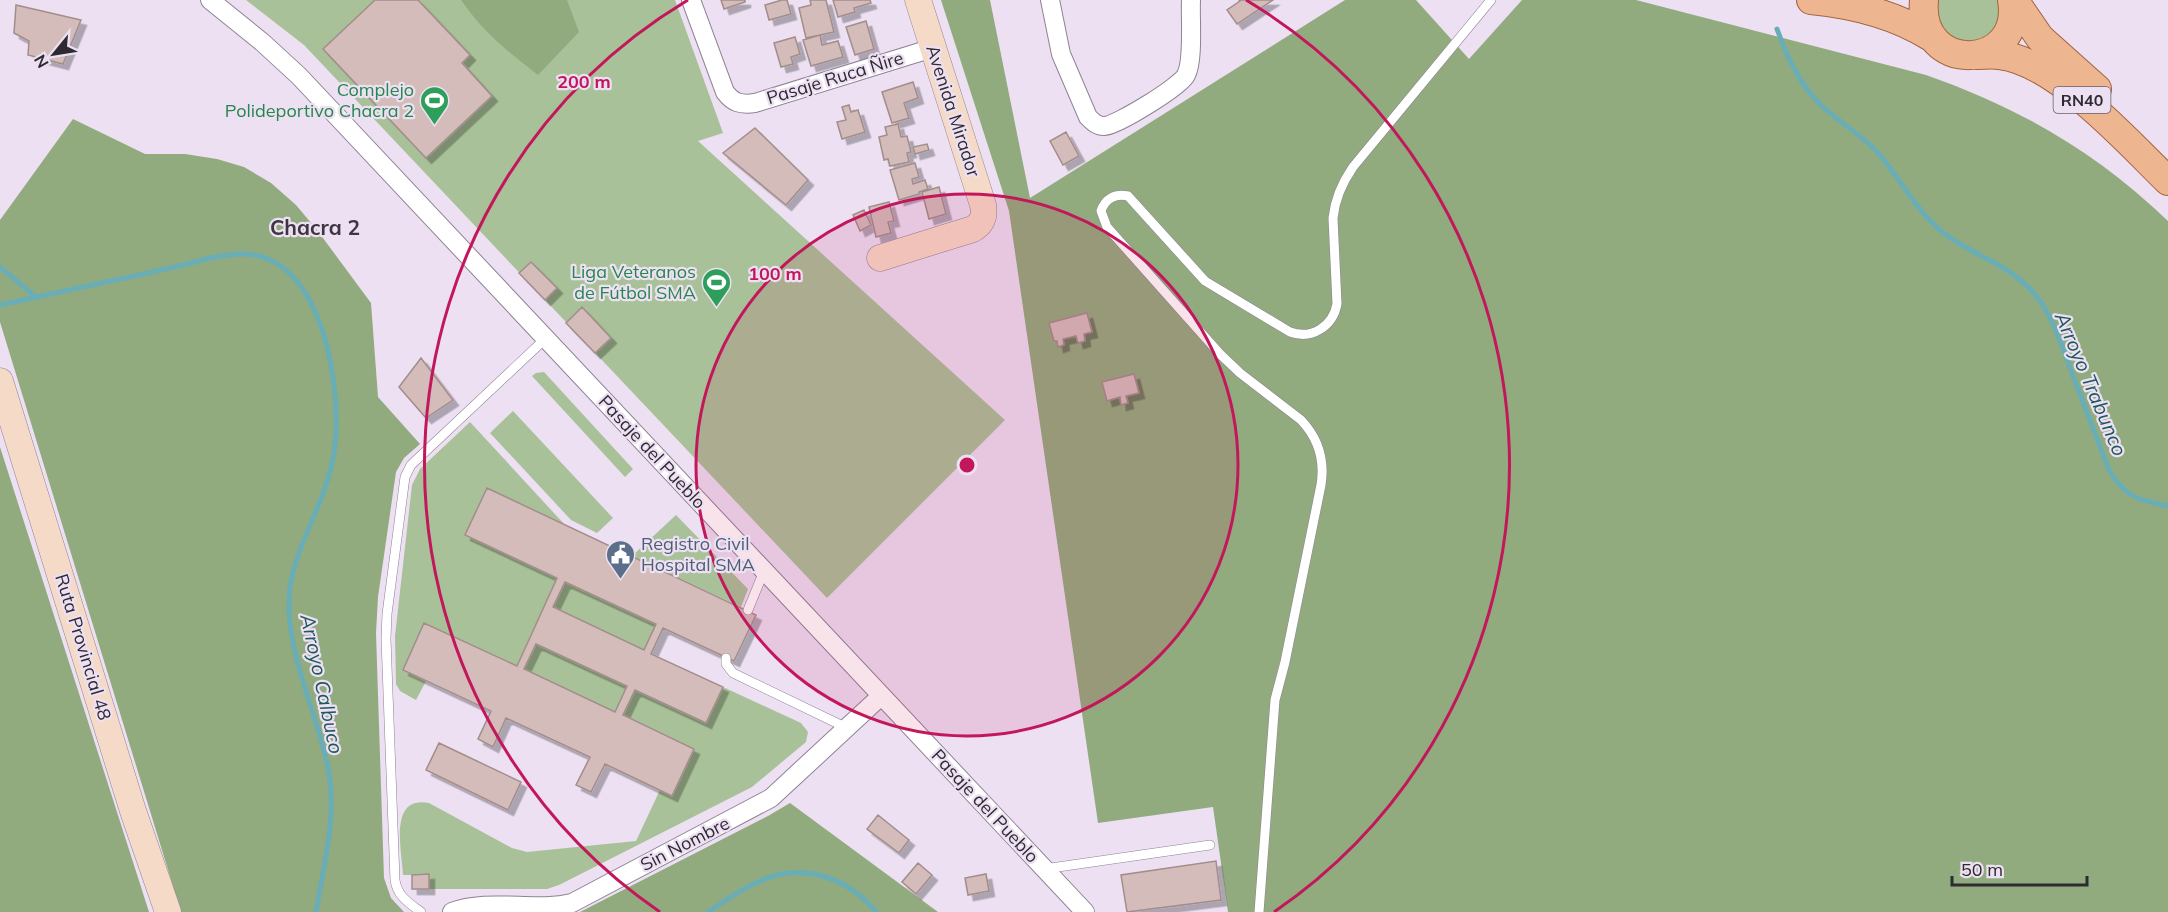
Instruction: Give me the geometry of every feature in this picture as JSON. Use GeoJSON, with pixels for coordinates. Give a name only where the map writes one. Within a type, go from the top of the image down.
{"type":"FeatureCollection","features":[{"type":"Feature","properties":{"kind":"main road","name":"Avenida Mirador"},"geometry":{"type":"LineString","coordinates":[[880,258],[967,231],[982,222],[984,217],[983,205],[918,0]]}},
{"type":"Feature","properties":{"kind":"main road"},"geometry":{"type":"LineString","coordinates":[[1924,0],[1923,12],[1931,37]]}},
{"type":"Feature","properties":{"kind":"main road","name":"RN40"},"geometry":{"type":"LineString","coordinates":[[1977,55],[1994,48],[2007,34],[2012,22],[2013,0]]}},
{"type":"Feature","properties":{"kind":"main road","name":"RN40"},"geometry":{"type":"LineString","coordinates":[[2013,0],[2045,42],[2168,157]]}},
{"type":"Feature","properties":{"kind":"main road","name":"RN40"},"geometry":{"type":"LineString","coordinates":[[1831,1],[1896,19],[1931,37],[1951,52],[1964,56],[2000,55],[2035,67],[2049,75],[2096,112],[2168,181]]}},
{"type":"Feature","properties":{"kind":"main road","name":"Ruta Provincial 48"},"geometry":{"type":"LineString","coordinates":[[0,381],[133,811],[168,912]]}},
{"type":"Feature","properties":{"kind":"street","name":"Pasaje del Pueblo"},"geometry":{"type":"LineString","coordinates":[[210,0],[262,42],[298,76],[1085,912]]}},
{"type":"Feature","properties":{"kind":"street","name":"Pasaje Ruca Ñire"},"geometry":{"type":"LineString","coordinates":[[691,0],[722,85],[730,98],[742,104],[755,103],[933,48]]}},
{"type":"Feature","properties":{"kind":"street"},"geometry":{"type":"LineString","coordinates":[[1050,0],[1060,54],[1088,117],[1093,122],[1104,126],[1115,123],[1173,89],[1185,78],[1190,61],[1191,0]]}},
{"type":"Feature","properties":{"kind":"street","name":"Sin Nombre"},"geometry":{"type":"LineString","coordinates":[[452,912],[467,908],[547,909],[566,905],[763,803],[778,793],[881,696]]}},
{"type":"Feature","properties":{"kind":"lane"},"geometry":{"type":"LineString","coordinates":[[1258,912],[1275,700],[1285,662],[1321,485],[1323,463],[1309,428],[1240,373],[1220,354],[1107,227],[1101,212],[1109,198],[1119,195],[1128,196],[1199,275],[1213,287],[1290,332],[1303,335],[1316,332],[1328,323],[1337,304],[1333,218],[1334,206],[1341,186],[1353,167],[1491,0]]}},
{"type":"Feature","properties":{"kind":"lane"},"geometry":{"type":"LineString","coordinates":[[421,912],[398,892],[395,884],[386,639],[388,605],[405,477],[411,465],[545,339]]}},
{"type":"Feature","properties":{"kind":"lane"},"geometry":{"type":"LineString","coordinates":[[748,610],[764,571]]}},
{"type":"Feature","properties":{"kind":"lane"},"geometry":{"type":"LineString","coordinates":[[726,658],[727,667],[733,674],[847,728]]}},
{"type":"Feature","properties":{"kind":"lane"},"geometry":{"type":"LineString","coordinates":[[1044,868],[1210,845]]}},
{"type":"Feature","properties":{"kind":"green space","name":"Liga Veteranos de Fútbol SMA"},"geometry":{"type":"Polygon","coordinates":[[[246,0],[675,0],[723,133],[698,141],[1005,420],[827,598],[304,45],[246,0]]]}},
{"type":"Feature","properties":{"kind":"green space"},"geometry":{"type":"Polygon","coordinates":[[[461,0],[567,0],[579,32],[538,75],[497,41],[461,0]]]}},
{"type":"Feature","properties":{"kind":"green space"},"geometry":{"type":"Polygon","coordinates":[[[941,0],[990,0],[1030,198],[1345,0],[1416,0],[1469,59],[1522,0],[1636,0],[1926,75],[1993,102],[2055,134],[2085,153],[2141,196],[2168,221],[2168,912],[1228,912],[1213,807],[1098,823],[1009,211],[941,0]]]}},
{"type":"Feature","properties":{"kind":"green space"},"geometry":{"type":"Polygon","coordinates":[[[1933,0],[2004,0],[2006,19],[1982,46],[1946,41],[1933,0]]]}},
{"type":"Feature","properties":{"kind":"green space"},"geometry":{"type":"Polygon","coordinates":[[[73,119],[145,154],[185,154],[217,159],[244,167],[271,183],[296,205],[317,230],[371,303],[378,397],[420,444],[404,458],[396,472],[378,597],[376,633],[384,878],[391,898],[404,912],[181,912],[0,322],[0,220],[73,119]]]}},
{"type":"Feature","properties":{"kind":"green space"},"geometry":{"type":"Polygon","coordinates":[[[544,372],[633,469],[625,477],[532,376],[544,372]]]}},
{"type":"Feature","properties":{"kind":"green space"},"geometry":{"type":"Polygon","coordinates":[[[513,411],[613,518],[597,533],[571,520],[490,433],[513,411]]]}},
{"type":"Feature","properties":{"kind":"green space"},"geometry":{"type":"Polygon","coordinates":[[[470,422],[565,525],[487,488],[465,535],[557,578],[517,666],[425,623],[403,670],[426,681],[416,700],[400,691],[396,684],[395,636],[412,485],[420,469],[470,422]]]}},
{"type":"Feature","properties":{"kind":"green space"},"geometry":{"type":"Polygon","coordinates":[[[0,447],[149,912],[0,912],[0,447]]]}},
{"type":"Feature","properties":{"kind":"green space"},"geometry":{"type":"Polygon","coordinates":[[[676,515],[748,589],[741,607],[632,556],[676,515]]]}},
{"type":"Feature","properties":{"kind":"green space"},"geometry":{"type":"Polygon","coordinates":[[[565,582],[656,624],[644,650],[553,607],[565,582]]]}},
{"type":"Feature","properties":{"kind":"green space"},"geometry":{"type":"Polygon","coordinates":[[[536,644],[627,686],[615,712],[524,669],[536,644]]]}},
{"type":"Feature","properties":{"kind":"green space"},"geometry":{"type":"Polygon","coordinates":[[[723,687],[801,723],[808,732],[806,742],[752,787],[547,889],[429,889],[428,875],[403,875],[400,827],[402,816],[416,803],[429,803],[512,848],[527,852],[636,841],[660,790],[673,795],[694,749],[623,715],[635,690],[706,723],[723,687]]]}},
{"type":"Feature","properties":{"kind":"green space"},"geometry":{"type":"Polygon","coordinates":[[[790,803],[938,912],[580,912],[768,816],[790,803]]]}},
{"type":"Feature","properties":{"kind":"building"},"geometry":{"type":"Polygon","coordinates":[[[375,0],[418,0],[470,55],[462,63],[492,96],[426,158],[323,49],[375,0]]]}},
{"type":"Feature","properties":{"kind":"building"},"geometry":{"type":"Polygon","coordinates":[[[721,0],[745,0],[745,2],[724,9],[721,0]]]}},
{"type":"Feature","properties":{"kind":"building"},"geometry":{"type":"Polygon","coordinates":[[[787,0],[791,14],[769,20],[765,5],[787,0]]]}},
{"type":"Feature","properties":{"kind":"building"},"geometry":{"type":"Polygon","coordinates":[[[810,0],[826,0],[834,32],[806,38],[799,8],[811,5],[810,0]]]}},
{"type":"Feature","properties":{"kind":"building"},"geometry":{"type":"Polygon","coordinates":[[[833,0],[870,0],[871,3],[854,8],[855,12],[838,17],[833,0]]]}},
{"type":"Feature","properties":{"kind":"building"},"geometry":{"type":"Polygon","coordinates":[[[1239,0],[1273,0],[1237,24],[1227,10],[1239,0]]]}},
{"type":"Feature","properties":{"kind":"building"},"geometry":{"type":"Polygon","coordinates":[[[16,5],[81,20],[63,64],[28,55],[29,41],[14,33],[16,5]]]}},
{"type":"Feature","properties":{"kind":"building"},"geometry":{"type":"Polygon","coordinates":[[[866,21],[874,49],[855,55],[846,27],[866,21]]]}},
{"type":"Feature","properties":{"kind":"building"},"geometry":{"type":"Polygon","coordinates":[[[820,35],[822,45],[838,41],[843,57],[811,66],[803,40],[820,35]]]}},
{"type":"Feature","properties":{"kind":"building"},"geometry":{"type":"Polygon","coordinates":[[[795,37],[800,54],[791,57],[793,64],[781,67],[774,43],[795,37]]]}},
{"type":"Feature","properties":{"kind":"building"},"geometry":{"type":"Polygon","coordinates":[[[913,82],[918,98],[904,103],[909,118],[892,123],[882,92],[913,82]]]}},
{"type":"Feature","properties":{"kind":"building"},"geometry":{"type":"Polygon","coordinates":[[[849,105],[851,112],[858,110],[865,132],[842,139],[837,122],[846,120],[842,107],[849,105]]]}},
{"type":"Feature","properties":{"kind":"building"},"geometry":{"type":"Polygon","coordinates":[[[898,124],[901,137],[907,136],[911,152],[907,153],[909,162],[890,166],[888,159],[884,160],[879,137],[887,135],[885,127],[898,124]]]}},
{"type":"Feature","properties":{"kind":"building"},"geometry":{"type":"Polygon","coordinates":[[[755,128],[808,180],[786,205],[723,153],[755,128]]]}},
{"type":"Feature","properties":{"kind":"building"},"geometry":{"type":"Polygon","coordinates":[[[1066,132],[1079,156],[1063,165],[1050,141],[1066,132]]]}},
{"type":"Feature","properties":{"kind":"building"},"geometry":{"type":"Polygon","coordinates":[[[927,144],[929,150],[915,154],[913,147],[927,144]]]}},
{"type":"Feature","properties":{"kind":"building"},"geometry":{"type":"Polygon","coordinates":[[[915,163],[919,177],[912,179],[913,184],[925,180],[928,189],[899,200],[890,170],[915,163]]]}},
{"type":"Feature","properties":{"kind":"building"},"geometry":{"type":"Polygon","coordinates":[[[939,187],[946,214],[929,219],[922,192],[939,187]]]}},
{"type":"Feature","properties":{"kind":"building"},"geometry":{"type":"Polygon","coordinates":[[[889,202],[894,221],[888,222],[891,233],[876,237],[869,207],[889,202]]]}},
{"type":"Feature","properties":{"kind":"building"},"geometry":{"type":"Polygon","coordinates":[[[864,210],[871,225],[860,231],[853,215],[864,210]]]}},
{"type":"Feature","properties":{"kind":"building"},"geometry":{"type":"Polygon","coordinates":[[[531,262],[557,288],[545,300],[519,273],[531,262]]]}},
{"type":"Feature","properties":{"kind":"building"},"geometry":{"type":"Polygon","coordinates":[[[582,307],[611,338],[595,353],[566,323],[582,307]]]}},
{"type":"Feature","properties":{"kind":"building"},"geometry":{"type":"Polygon","coordinates":[[[1087,313],[1092,332],[1084,334],[1085,341],[1078,343],[1076,336],[1063,339],[1064,345],[1058,347],[1049,323],[1087,313]]]}},
{"type":"Feature","properties":{"kind":"building"},"geometry":{"type":"Polygon","coordinates":[[[421,358],[453,400],[426,418],[399,387],[421,358]]]}},
{"type":"Feature","properties":{"kind":"building"},"geometry":{"type":"Polygon","coordinates":[[[1134,374],[1139,393],[1126,396],[1128,403],[1121,405],[1120,397],[1107,401],[1102,382],[1134,374]]]}},
{"type":"Feature","properties":{"kind":"building"},"geometry":{"type":"Polygon","coordinates":[[[487,488],[756,615],[734,661],[663,628],[651,654],[723,687],[706,723],[635,690],[623,715],[694,749],[672,796],[605,764],[591,792],[576,785],[590,757],[506,718],[493,747],[478,739],[491,711],[403,670],[424,623],[517,666],[557,578],[465,535],[487,488]],[[565,582],[553,607],[644,650],[656,624],[565,582]],[[536,644],[524,669],[615,712],[627,686],[536,644]]]}},
{"type":"Feature","properties":{"kind":"building"},"geometry":{"type":"Polygon","coordinates":[[[439,743],[521,782],[508,810],[426,770],[439,743]]]}},
{"type":"Feature","properties":{"kind":"building"},"geometry":{"type":"Polygon","coordinates":[[[878,815],[909,840],[899,853],[867,829],[878,815]]]}},
{"type":"Feature","properties":{"kind":"building"},"geometry":{"type":"Polygon","coordinates":[[[1216,861],[1221,900],[1127,912],[1121,875],[1216,861]]]}},
{"type":"Feature","properties":{"kind":"building"},"geometry":{"type":"Polygon","coordinates":[[[918,863],[932,875],[916,894],[902,882],[918,863]]]}},
{"type":"Feature","properties":{"kind":"building"},"geometry":{"type":"Polygon","coordinates":[[[429,874],[429,889],[412,889],[412,875],[429,874]]]}},
{"type":"Feature","properties":{"kind":"building"},"geometry":{"type":"Polygon","coordinates":[[[986,874],[989,891],[968,895],[965,878],[986,874]]]}},
{"type":"Feature","properties":{"kind":"waterway","name":"Arroyo Trabunco"},"geometry":{"type":"LineString","coordinates":[[1777,29],[1794,68],[1812,95],[1826,110],[1878,153],[1932,222],[1952,239],[2011,273],[2032,291],[2046,310],[2056,331],[2109,470],[2121,486],[2133,496],[2168,506]]}},
{"type":"Feature","properties":{"kind":"waterway","name":"Arroyo Calbuco"},"geometry":{"type":"LineString","coordinates":[[0,305],[236,254],[246,254],[273,261],[294,278],[311,303],[323,332],[331,364],[336,427],[330,471],[296,562],[289,599],[293,643],[324,752],[331,790],[328,843],[316,912]]}},
{"type":"Feature","properties":{"kind":"waterway"},"geometry":{"type":"LineString","coordinates":[[0,267],[36,297]]}},
{"type":"Feature","properties":{"kind":"waterway","name":"Arroyo Calbuco"},"geometry":{"type":"LineString","coordinates":[[708,912],[753,884],[776,875],[792,873],[808,873],[838,882],[865,900],[876,912]]}},
{"type":"Feature","properties":{"kind":"place","name":"Complejo Polideportivo Chacra 2"},"geometry":{"type":"Point","coordinates":[435,126]}},
{"type":"Feature","properties":{"kind":"place","name":"Liga Veteranos de Fútbol SMA"},"geometry":{"type":"Point","coordinates":[717,308]}},
{"type":"Feature","properties":{"kind":"place","name":"Registro Civil Hospital SMA"},"geometry":{"type":"Point","coordinates":[620,580]}},
{"type":"Feature","properties":{"kind":"district","name":"Chacra 2"},"geometry":{"type":"Point","coordinates":[315,228]}}]}
